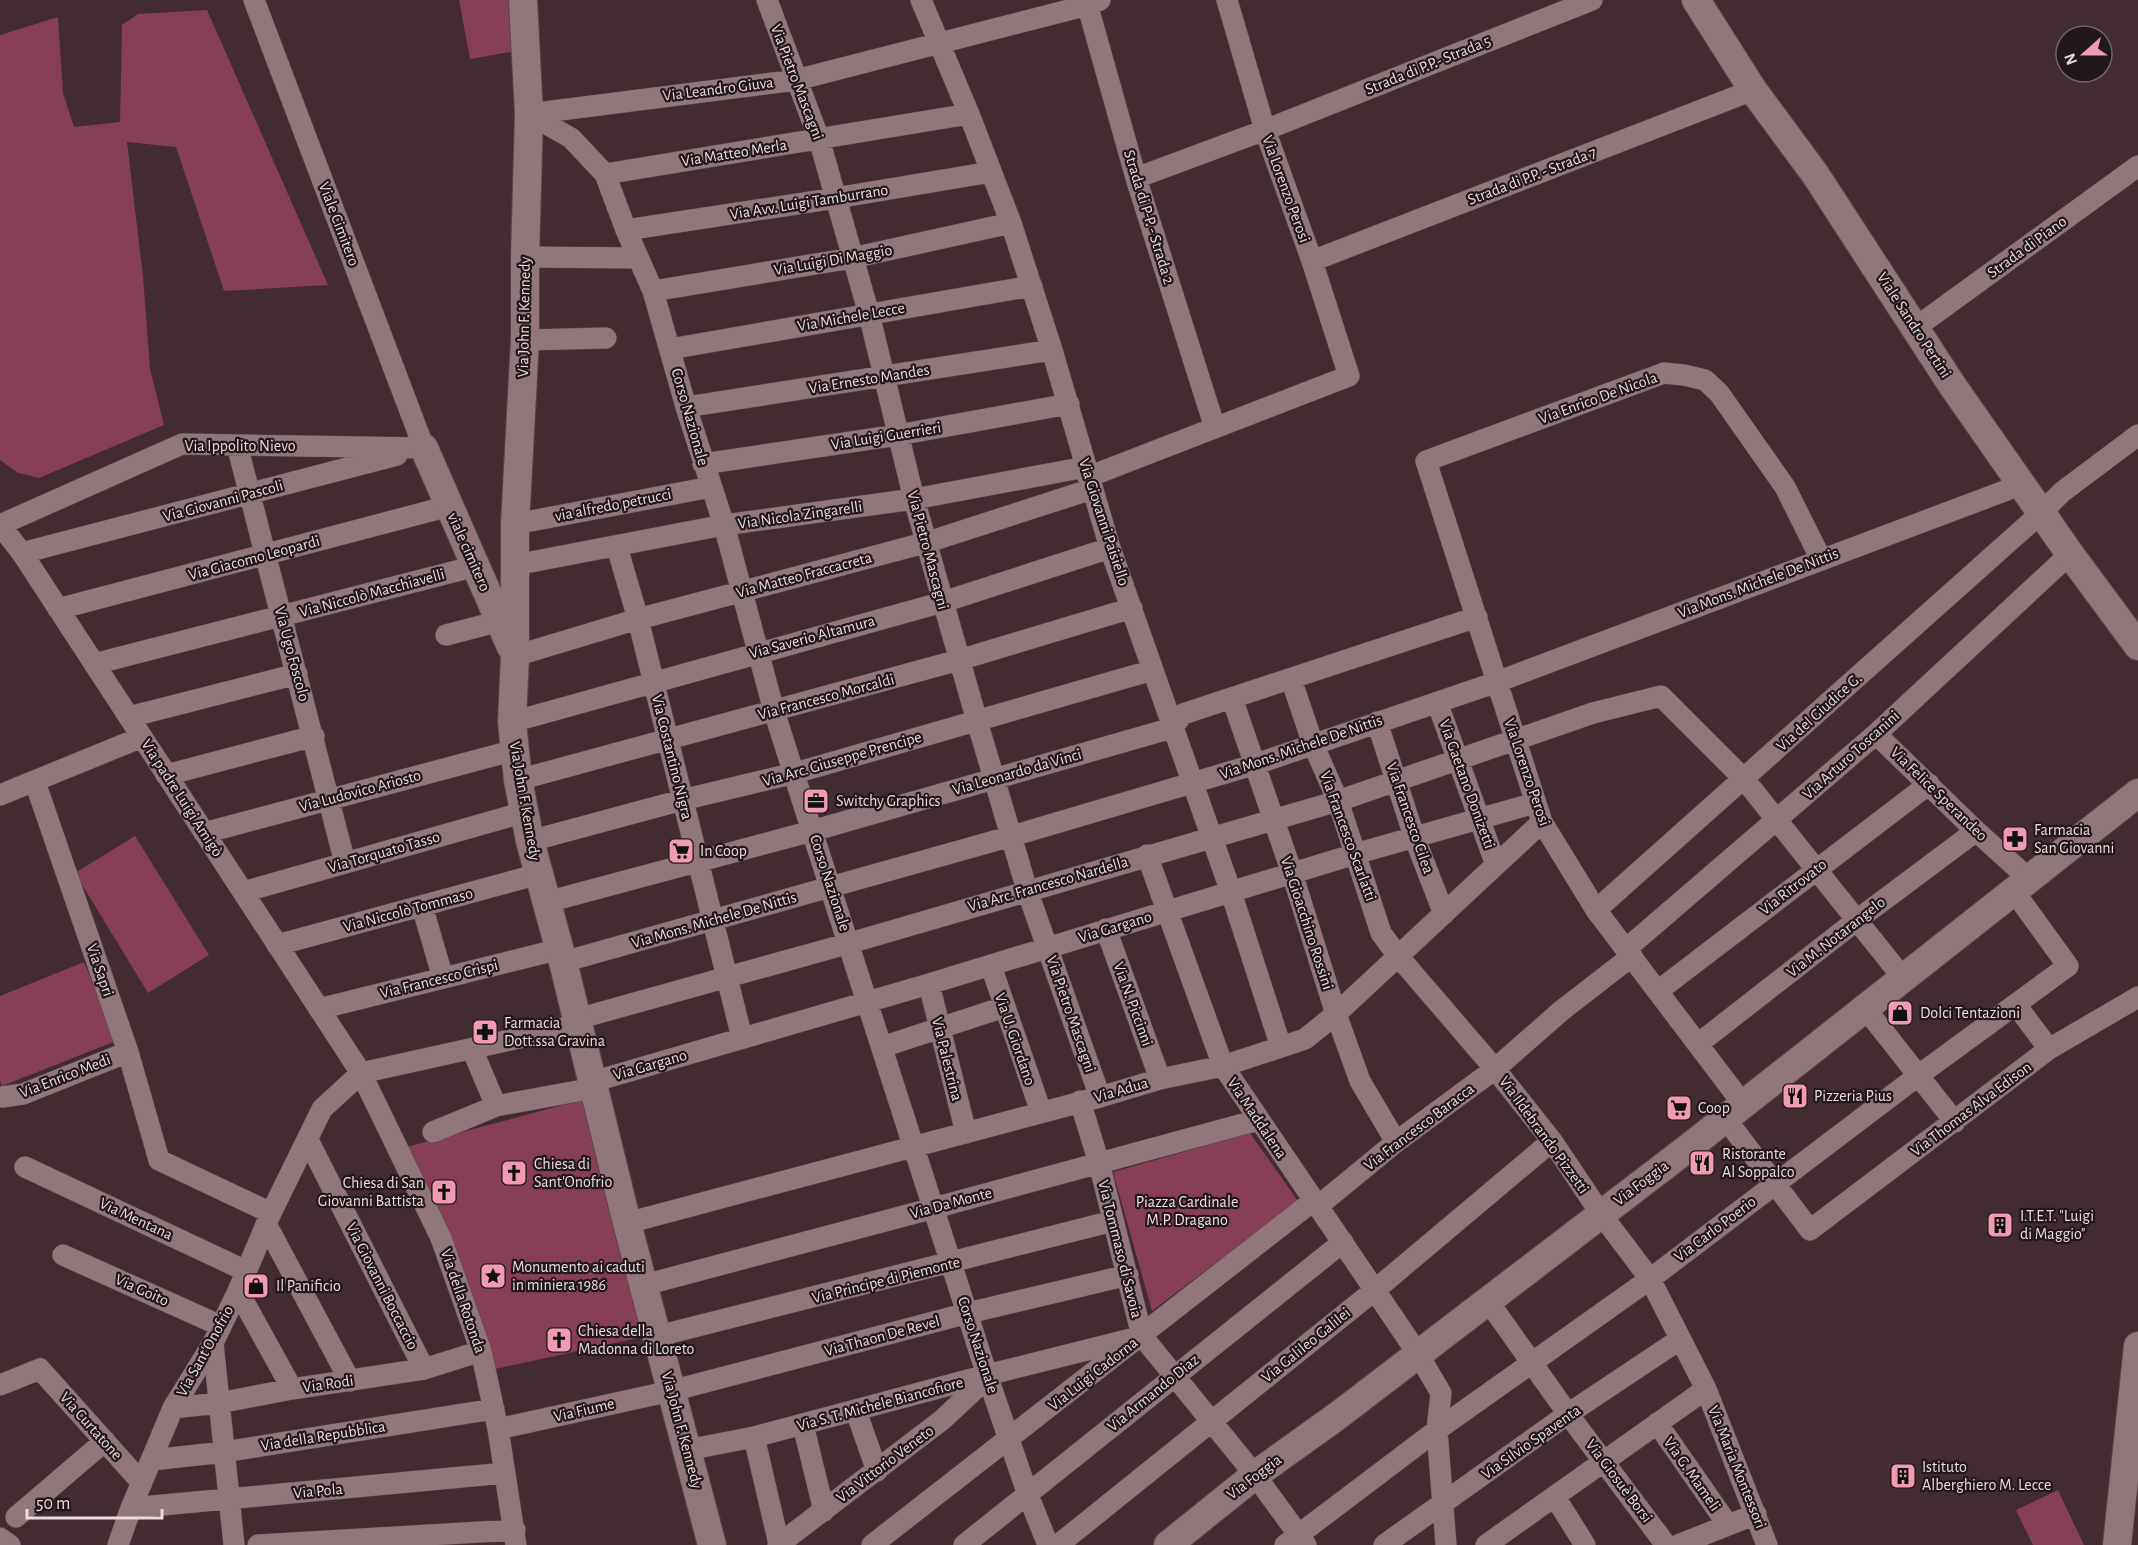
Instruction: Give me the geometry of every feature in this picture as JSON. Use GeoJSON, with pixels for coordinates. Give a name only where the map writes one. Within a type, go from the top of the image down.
{"type":"FeatureCollection","features":[{"type":"Feature","properties":{"kind":"main road","name":"Via John F. Kennedy"},"geometry":{"type":"LineString","coordinates":[[524,0],[529,114],[525,340],[515,524],[515,656],[512,722],[518,780],[530,842],[712,1545]]}},
{"type":"Feature","properties":{"kind":"main road","name":"Viale Sandro Pertini"},"geometry":{"type":"LineString","coordinates":[[1696,0],[1753,90],[1815,174],[1952,385],[2070,554],[2138,646]]}},
{"type":"Feature","properties":{"kind":"main road","name":"viale cimitero"},"geometry":{"type":"LineString","coordinates":[[424,448],[515,656]]}},
{"type":"Feature","properties":{"kind":"main road","name":"Via Foggia"},"geometry":{"type":"LineString","coordinates":[[1168,1545],[1255,1475],[1488,1301],[1734,1111],[2138,793]]}},
{"type":"Feature","properties":{"kind":"main road"},"geometry":{"type":"LineString","coordinates":[[2117,1545],[2130,1493],[2138,1346]]}},
{"type":"Feature","properties":{"kind":"street","name":"Viale Cimitero"},"geometry":{"type":"LineString","coordinates":[[254,0],[424,448]]}},
{"type":"Feature","properties":{"kind":"street","name":"Via Pietro Mascagni"},"geometry":{"type":"LineString","coordinates":[[766,0],[819,139],[837,198],[869,314],[912,491],[959,660],[1028,890],[1048,948],[1090,1099],[1099,1163]]}},
{"type":"Feature","properties":{"kind":"street","name":"Via Giovanni Paisiello"},"geometry":{"type":"LineString","coordinates":[[921,0],[969,114],[1011,223],[1052,350],[1110,548],[1231,892],[1281,1047]]}},
{"type":"Feature","properties":{"kind":"street","name":"Via Lorenzo Perosi"},"geometry":{"type":"LineString","coordinates":[[1215,428],[1348,376],[1312,261],[1265,130],[1227,0]]}},
{"type":"Feature","properties":{"kind":"street","name":"Strada di P.P.- Strada 5"},"geometry":{"type":"LineString","coordinates":[[1136,177],[1265,130],[1553,7],[1592,0]]}},
{"type":"Feature","properties":{"kind":"street","name":"Via Leandro Giuva"},"geometry":{"type":"LineString","coordinates":[[529,114],[796,80],[1091,2]]}},
{"type":"Feature","properties":{"kind":"street","name":"Strada di P-P. - Strada 2"},"geometry":{"type":"LineString","coordinates":[[1091,2],[1136,177],[1215,428]]}},
{"type":"Feature","properties":{"kind":"street","name":"Strada di P.P. - Strada 7"},"geometry":{"type":"LineString","coordinates":[[1312,261],[1753,90]]}},
{"type":"Feature","properties":{"kind":"street","name":"Corso Nazionale"},"geometry":{"type":"LineString","coordinates":[[529,114],[571,138],[605,174],[626,230],[653,291],[686,407],[724,525],[774,711],[987,1376],[1028,1495],[1048,1545]]}},
{"type":"Feature","properties":{"kind":"street","name":"Via Matteo Merla"},"geometry":{"type":"LineString","coordinates":[[605,174],[969,114]]}},
{"type":"Feature","properties":{"kind":"street","name":"Strada di Piano"},"geometry":{"type":"LineString","coordinates":[[1915,328],[2138,165]]}},
{"type":"Feature","properties":{"kind":"street","name":"Via Avv. Luigi Tamburrano"},"geometry":{"type":"LineString","coordinates":[[626,230],[837,198],[991,171]]}},
{"type":"Feature","properties":{"kind":"street","name":"Via Luigi Di Maggio"},"geometry":{"type":"LineString","coordinates":[[653,291],[852,258],[1011,223]]}},
{"type":"Feature","properties":{"kind":"street"},"geometry":{"type":"LineString","coordinates":[[525,257],[638,258]]}},
{"type":"Feature","properties":{"kind":"street","name":"Via Michele Lecce"},"geometry":{"type":"LineString","coordinates":[[670,349],[1032,286]]}},
{"type":"Feature","properties":{"kind":"street"},"geometry":{"type":"LineString","coordinates":[[525,340],[606,338]]}},
{"type":"Feature","properties":{"kind":"street","name":"Via Ernesto Mandes"},"geometry":{"type":"LineString","coordinates":[[686,407],[1052,350]]}},
{"type":"Feature","properties":{"kind":"street","name":"Via Enrico De Nicola"},"geometry":{"type":"LineString","coordinates":[[1426,461],[1664,374],[1684,375],[1705,380],[1719,393],[1785,488],[1821,559]]}},
{"type":"Feature","properties":{"kind":"street","name":"Via Luigi Guerrieri"},"geometry":{"type":"LineString","coordinates":[[704,464],[898,435],[1068,404]]}},
{"type":"Feature","properties":{"kind":"street"},"geometry":{"type":"LineString","coordinates":[[1089,477],[1215,428]]}},
{"type":"Feature","properties":{"kind":"street"},"geometry":{"type":"LineString","coordinates":[[2042,513],[2062,492],[2138,435]]}},
{"type":"Feature","properties":{"kind":"street","name":"Via Ippolito Nievo"},"geometry":{"type":"LineString","coordinates":[[0,525],[182,444],[424,448]]}},
{"type":"Feature","properties":{"kind":"street","name":"Via Ugo Foscolo"},"geometry":{"type":"LineString","coordinates":[[237,445],[345,863]]}},
{"type":"Feature","properties":{"kind":"street","name":"Via Giovanni Pascoli"},"geometry":{"type":"LineString","coordinates":[[22,554],[424,448]]}},
{"type":"Feature","properties":{"kind":"street","name":"Via Lorenzo Perosi"},"geometry":{"type":"LineString","coordinates":[[1426,461],[1538,813],[1596,910],[1698,1044],[1775,1183],[1810,1230]]}},
{"type":"Feature","properties":{"kind":"street","name":"Via Nicola Zingarelli"},"geometry":{"type":"LineString","coordinates":[[515,565],[912,491],[1089,477]]}},
{"type":"Feature","properties":{"kind":"street","name":"Via Matteo Fraccacreta"},"geometry":{"type":"LineString","coordinates":[[515,656],[638,619],[928,543],[1089,477]]}},
{"type":"Feature","properties":{"kind":"street","name":"Via Mons. Michele De Nittis"},"geometry":{"type":"LineString","coordinates":[[561,956],[714,921],[1253,765],[1497,682],[2023,484]]}},
{"type":"Feature","properties":{"kind":"street","name":"via alfredo petrucci"},"geometry":{"type":"LineString","coordinates":[[515,524],[711,487]]}},
{"type":"Feature","properties":{"kind":"street","name":"Via Giacomo Leopardi"},"geometry":{"type":"LineString","coordinates":[[58,609],[449,506]]}},
{"type":"Feature","properties":{"kind":"street","name":"Via del Giudice G."},"geometry":{"type":"LineString","coordinates":[[1596,910],[2042,513]]}},
{"type":"Feature","properties":{"kind":"street","name":"Via padre Luigi Amigò"},"geometry":{"type":"LineString","coordinates":[[0,525],[22,554],[361,1073]]}},
{"type":"Feature","properties":{"kind":"street","name":"Via Costantino Nigra"},"geometry":{"type":"LineString","coordinates":[[617,547],[638,619],[742,1038]]}},
{"type":"Feature","properties":{"kind":"street","name":"Via Saverio Altamura"},"geometry":{"type":"LineString","coordinates":[[512,722],[943,602],[1110,548]]}},
{"type":"Feature","properties":{"kind":"street","name":"Via Arturo Toscanini"},"geometry":{"type":"LineString","coordinates":[[1629,953],[1876,734],[2070,554]]}},
{"type":"Feature","properties":{"kind":"street","name":"Via Niccolò Macchiavelli"},"geometry":{"type":"LineString","coordinates":[[94,664],[476,566]]}},
{"type":"Feature","properties":{"kind":"street","name":"Via Francesco Morcaldi"},"geometry":{"type":"LineString","coordinates":[[518,780],[959,660],[1132,608]]}},
{"type":"Feature","properties":{"kind":"street","name":"Via Leonardo da Vinci"},"geometry":{"type":"LineString","coordinates":[[546,902],[812,831],[1172,728],[1183,714],[1477,617]]}},
{"type":"Feature","properties":{"kind":"street"},"geometry":{"type":"LineString","coordinates":[[446,634],[500,621]]}},
{"type":"Feature","properties":{"kind":"street","name":"Via Arc. Giuseppe Prencipe"},"geometry":{"type":"LineString","coordinates":[[530,842],[682,800],[795,773],[1153,670]]}},
{"type":"Feature","properties":{"kind":"street"},"geometry":{"type":"LineString","coordinates":[[129,717],[297,674]]}},
{"type":"Feature","properties":{"kind":"street","name":"Via Francesco Scarlatti"},"geometry":{"type":"LineString","coordinates":[[1291,679],[1313,744],[1338,801],[1382,933],[1398,956]]}},
{"type":"Feature","properties":{"kind":"street","name":"Via Arc. Francesco Nardella"},"geometry":{"type":"LineString","coordinates":[[361,1073],[472,1049],[577,1022],[726,976],[850,943],[1338,801],[1593,713],[1661,696],[1744,779]]}},
{"type":"Feature","properties":{"kind":"street","name":"Via Gioacchino Rossini"},"geometry":{"type":"LineString","coordinates":[[1232,698],[1360,1081],[1396,1142]]}},
{"type":"Feature","properties":{"kind":"street","name":"Via Gaetano Donizetti"},"geometry":{"type":"LineString","coordinates":[[1437,702],[1496,865]]}},
{"type":"Feature","properties":{"kind":"street","name":"Via Francesco Cilea"},"geometry":{"type":"LineString","coordinates":[[1377,722],[1415,839],[1444,914]]}},
{"type":"Feature","properties":{"kind":"street","name":"Via Felice Sperandeo"},"geometry":{"type":"LineString","coordinates":[[1876,734],[1976,831],[2021,884]]}},
{"type":"Feature","properties":{"kind":"street"},"geometry":{"type":"LineString","coordinates":[[166,775],[314,736]]}},
{"type":"Feature","properties":{"kind":"street"},"geometry":{"type":"LineString","coordinates":[[0,795],[142,737]]}},
{"type":"Feature","properties":{"kind":"street","name":"Via Ludovico Ariosto"},"geometry":{"type":"LineString","coordinates":[[204,833],[515,750]]}},
{"type":"Feature","properties":{"kind":"street"},"geometry":{"type":"LineString","coordinates":[[1744,779],[1903,978]]}},
{"type":"Feature","properties":{"kind":"street","name":"Via Sapri"},"geometry":{"type":"LineString","coordinates":[[35,782],[128,1052],[159,1160],[268,1218]]}},
{"type":"Feature","properties":{"kind":"street","name":"Via Ritrovato"},"geometry":{"type":"LineString","coordinates":[[1658,992],[1929,784]]}},
{"type":"Feature","properties":{"kind":"street","name":"Via Torquato Tasso"},"geometry":{"type":"LineString","coordinates":[[243,892],[525,812]]}},
{"type":"Feature","properties":{"kind":"street","name":"Via Gargano"},"geometry":{"type":"LineString","coordinates":[[433,1132],[496,1106],[593,1085],[1355,854],[1415,839],[1479,819],[1538,813]]}},
{"type":"Feature","properties":{"kind":"street","name":"Via Adua"},"geometry":{"type":"LineString","coordinates":[[627,1223],[1160,1079],[1223,1066],[1305,1039],[1336,1014],[1496,865],[1538,813]]}},
{"type":"Feature","properties":{"kind":"street","name":"Via M. Notarangelo"},"geometry":{"type":"LineString","coordinates":[[1698,1044],[1976,831]]}},
{"type":"Feature","properties":{"kind":"street","name":"Via Maddalena"},"geometry":{"type":"LineString","coordinates":[[1147,855],[1223,1066],[1418,1354],[1441,1393],[1437,1430],[1446,1545]]}},
{"type":"Feature","properties":{"kind":"street","name":"Via Niccolò Tommaso"},"geometry":{"type":"LineString","coordinates":[[277,945],[539,874]]}},
{"type":"Feature","properties":{"kind":"street","name":"Via Carlo Poerio"},"geometry":{"type":"LineString","coordinates":[[1297,1542],[1437,1430],[1650,1279],[1919,1075],[2068,966],[2021,884]]}},
{"type":"Feature","properties":{"kind":"street"},"geometry":{"type":"LineString","coordinates":[[422,906],[443,978]]}},
{"type":"Feature","properties":{"kind":"street","name":"Via N. Piccinni"},"geometry":{"type":"LineString","coordinates":[[1106,929],[1160,1079]]}},
{"type":"Feature","properties":{"kind":"street","name":"Via Francesco Baracca"},"geometry":{"type":"LineString","coordinates":[[1315,1204],[1496,1069],[1629,953]]}},
{"type":"Feature","properties":{"kind":"street","name":"Via Francesco Crispi"},"geometry":{"type":"LineString","coordinates":[[319,1009],[443,978],[561,956]]}},
{"type":"Feature","properties":{"kind":"street","name":"Via Ildebrando Pizzetti"},"geometry":{"type":"LineString","coordinates":[[1398,956],[1496,1069],[1552,1141],[1601,1214],[1650,1279],[1679,1340],[1706,1389]]}},
{"type":"Feature","properties":{"kind":"street","name":"Via U. Giordano"},"geometry":{"type":"LineString","coordinates":[[991,966],[1041,1112]]}},
{"type":"Feature","properties":{"kind":"street","name":"Via Palestrina"},"geometry":{"type":"LineString","coordinates":[[929,984],[966,1133]]}},
{"type":"Feature","properties":{"kind":"street","name":"Via Thomas Alva Edison"},"geometry":{"type":"LineString","coordinates":[[1810,1230],[2049,1049],[2138,997]]}},
{"type":"Feature","properties":{"kind":"street"},"geometry":{"type":"LineString","coordinates":[[2016,1005],[2049,1049]]}},
{"type":"Feature","properties":{"kind":"street"},"geometry":{"type":"LineString","coordinates":[[882,1047],[1004,1007]]}},
{"type":"Feature","properties":{"kind":"street"},"geometry":{"type":"LineString","coordinates":[[1865,1008],[1955,1122]]}},
{"type":"Feature","properties":{"kind":"street"},"geometry":{"type":"LineString","coordinates":[[472,1049],[496,1106]]}},
{"type":"Feature","properties":{"kind":"street","name":"Via Enrico Medi"},"geometry":{"type":"LineString","coordinates":[[2,1097],[23,1094],[128,1052]]}},
{"type":"Feature","properties":{"kind":"street","name":"Via Sant'Onofrio"},"geometry":{"type":"LineString","coordinates":[[118,1545],[173,1408],[217,1334],[268,1218],[322,1109],[361,1073]]}},
{"type":"Feature","properties":{"kind":"street","name":"Via della Rotonda"},"geometry":{"type":"LineString","coordinates":[[361,1073],[441,1238],[482,1351],[517,1540]]}},
{"type":"Feature","properties":{"kind":"street","name":"Via Da Monte"},"geometry":{"type":"LineString","coordinates":[[644,1284],[1258,1120]]}},
{"type":"Feature","properties":{"kind":"street","name":"Via Giovanni Boccaccio"},"geometry":{"type":"LineString","coordinates":[[308,1140],[423,1369]]}},
{"type":"Feature","properties":{"kind":"street","name":"Via Galileo Galilei"},"geometry":{"type":"LineString","coordinates":[[1058,1545],[1375,1290],[1552,1141]]}},
{"type":"Feature","properties":{"kind":"street","name":"Via Tommaso di Savoia"},"geometry":{"type":"LineString","coordinates":[[1099,1163],[1142,1336],[1173,1377],[1255,1475],[1297,1542]]}},
{"type":"Feature","properties":{"kind":"street","name":"Via Mentana"},"geometry":{"type":"LineString","coordinates":[[25,1167],[242,1281]]}},
{"type":"Feature","properties":{"kind":"street","name":"Via Luigi Cadorna"},"geometry":{"type":"LineString","coordinates":[[872,1545],[1315,1204]]}},
{"type":"Feature","properties":{"kind":"street"},"geometry":{"type":"LineString","coordinates":[[268,1218],[350,1381]]}},
{"type":"Feature","properties":{"kind":"street","name":"Via Principe di Piemonte"},"geometry":{"type":"LineString","coordinates":[[658,1336],[1113,1221]]}},
{"type":"Feature","properties":{"kind":"street","name":"Via Armando Diaz"},"geometry":{"type":"LineString","coordinates":[[964,1545],[1343,1242]]}},
{"type":"Feature","properties":{"kind":"street","name":"Via Goito"},"geometry":{"type":"LineString","coordinates":[[63,1254],[217,1334]]}},
{"type":"Feature","properties":{"kind":"street","name":"Via Thaon De Revel"},"geometry":{"type":"LineString","coordinates":[[671,1390],[968,1313],[1128,1275]]}},
{"type":"Feature","properties":{"kind":"street"},"geometry":{"type":"LineString","coordinates":[[242,1281],[292,1389]]}},
{"type":"Feature","properties":{"kind":"street","name":"Via Giosuè Borsi"},"geometry":{"type":"LineString","coordinates":[[1488,1301],[1568,1414],[1666,1545]]}},
{"type":"Feature","properties":{"kind":"street"},"geometry":{"type":"LineString","coordinates":[[217,1334],[219,1403],[234,1545]]}},
{"type":"Feature","properties":{"kind":"street","name":"Via S. T. Michele Biancofiore"},"geometry":{"type":"LineString","coordinates":[[687,1450],[803,1425],[1142,1336]]}},
{"type":"Feature","properties":{"kind":"street","name":"Via Silvio Spaventa"},"geometry":{"type":"LineString","coordinates":[[1384,1545],[1568,1414],[1679,1340]]}},
{"type":"Feature","properties":{"kind":"street","name":"Via Rodi"},"geometry":{"type":"LineString","coordinates":[[173,1408],[219,1403],[292,1389],[423,1369],[482,1351]]}},
{"type":"Feature","properties":{"kind":"street","name":"Via Curtatone"},"geometry":{"type":"LineString","coordinates":[[0,1384],[40,1369],[142,1483]]}},
{"type":"Feature","properties":{"kind":"street","name":"Via Vittorio Veneto"},"geometry":{"type":"LineString","coordinates":[[778,1545],[942,1420],[987,1376]]}},
{"type":"Feature","properties":{"kind":"street"},"geometry":{"type":"LineString","coordinates":[[1486,1545],[1706,1389]]}},
{"type":"Feature","properties":{"kind":"street","name":"Via Maria Montessori"},"geometry":{"type":"LineString","coordinates":[[1706,1389],[1767,1545]]}},
{"type":"Feature","properties":{"kind":"street","name":"Via Fiume"},"geometry":{"type":"LineString","coordinates":[[496,1419],[671,1390]]}},
{"type":"Feature","properties":{"kind":"street"},"geometry":{"type":"LineString","coordinates":[[856,1411],[877,1471]]}},
{"type":"Feature","properties":{"kind":"street"},"geometry":{"type":"LineString","coordinates":[[258,1545],[517,1540],[496,1419]]}},
{"type":"Feature","properties":{"kind":"street","name":"Via della Repubblica"},"geometry":{"type":"LineString","coordinates":[[152,1460],[496,1419]]}},
{"type":"Feature","properties":{"kind":"street","name":"Via G. Mameli"},"geometry":{"type":"LineString","coordinates":[[1656,1423],[1728,1525]]}},
{"type":"Feature","properties":{"kind":"street"},"geometry":{"type":"LineString","coordinates":[[803,1425],[824,1511]]}},
{"type":"Feature","properties":{"kind":"street"},"geometry":{"type":"LineString","coordinates":[[754,1437],[778,1545]]}},
{"type":"Feature","properties":{"kind":"street"},"geometry":{"type":"LineString","coordinates":[[16,1517],[105,1441]]}},
{"type":"Feature","properties":{"kind":"street","name":"Via Pola"},"geometry":{"type":"LineString","coordinates":[[131,1508],[505,1473]]}},
{"type":"Feature","properties":{"kind":"street"},"geometry":{"type":"LineString","coordinates":[[1554,1497],[1585,1545]]}},
{"type":"Feature","properties":{"kind":"street"},"geometry":{"type":"LineString","coordinates":[[1678,1545],[1756,1514]]}},
{"type":"Feature","properties":{"kind":"green space"},"geometry":{"type":"Polygon","coordinates":[[[459,0],[514,0],[516,51],[470,59],[459,0]]]}},
{"type":"Feature","properties":{"kind":"green space"},"geometry":{"type":"Polygon","coordinates":[[[207,10],[328,285],[224,291],[176,147],[127,142],[143,276],[150,369],[164,425],[39,478],[18,473],[0,460],[0,35],[58,17],[63,93],[74,127],[120,122],[122,25],[138,14],[207,10]]]}},
{"type":"Feature","properties":{"kind":"green space"},"geometry":{"type":"Polygon","coordinates":[[[135,836],[209,955],[148,993],[75,873],[135,836]]]}},
{"type":"Feature","properties":{"kind":"green space"},"geometry":{"type":"Polygon","coordinates":[[[84,962],[116,1041],[2,1086],[0,1081],[0,996],[84,962]]]}},
{"type":"Feature","properties":{"kind":"green space"},"geometry":{"type":"Polygon","coordinates":[[[585,1099],[647,1336],[491,1370],[403,1148],[585,1099]]]}},
{"type":"Feature","properties":{"kind":"green space","name":"Piazza Cardinale M.P. Dragano"},"geometry":{"type":"Polygon","coordinates":[[[1250,1133],[1298,1201],[1152,1311],[1113,1172],[1250,1133]]]}},
{"type":"Feature","properties":{"kind":"green space"},"geometry":{"type":"Polygon","coordinates":[[[2058,1490],[2084,1545],[2033,1545],[2016,1510],[2058,1490]]]}},
{"type":"Feature","properties":{"kind":"place","name":"Switchy Graphics"},"geometry":{"type":"Point","coordinates":[816,801]}},
{"type":"Feature","properties":{"kind":"place","name":"Farmacia San Giovanni"},"geometry":{"type":"Point","coordinates":[2015,839]}},
{"type":"Feature","properties":{"kind":"place","name":"In Coop"},"geometry":{"type":"Point","coordinates":[681,851]}},
{"type":"Feature","properties":{"kind":"place","name":"Dolci Tentazioni"},"geometry":{"type":"Point","coordinates":[1900,1013]}},
{"type":"Feature","properties":{"kind":"place","name":"Farmacia Dott.ssa Gravina"},"geometry":{"type":"Point","coordinates":[485,1032]}},
{"type":"Feature","properties":{"kind":"place","name":"Pizzeria Pius"},"geometry":{"type":"Point","coordinates":[1795,1096]}},
{"type":"Feature","properties":{"kind":"place","name":"Coop"},"geometry":{"type":"Point","coordinates":[1679,1108]}},
{"type":"Feature","properties":{"kind":"place","name":"Ristorante Al Soppalco"},"geometry":{"type":"Point","coordinates":[1702,1163]}},
{"type":"Feature","properties":{"kind":"place","name":"Chiesa di Sant'Onofrio"},"geometry":{"type":"Point","coordinates":[514,1173]}},
{"type":"Feature","properties":{"kind":"place","name":"Chiesa di San Giovanni Battista"},"geometry":{"type":"Point","coordinates":[444,1192]}},
{"type":"Feature","properties":{"kind":"place","name":"I.T.E.T. \"Luigi di Maggio\""},"geometry":{"type":"Point","coordinates":[2000,1225]}},
{"type":"Feature","properties":{"kind":"place","name":"Monumento ai caduti in miniera 1986"},"geometry":{"type":"Point","coordinates":[493,1276]}},
{"type":"Feature","properties":{"kind":"place","name":"Il Panificio"},"geometry":{"type":"Point","coordinates":[256,1286]}},
{"type":"Feature","properties":{"kind":"place","name":"Chiesa della Madonna di Loreto"},"geometry":{"type":"Point","coordinates":[559,1340]}},
{"type":"Feature","properties":{"kind":"place","name":"Istituto Alberghiero M. Lecce"},"geometry":{"type":"Point","coordinates":[1903,1476]}}]}
